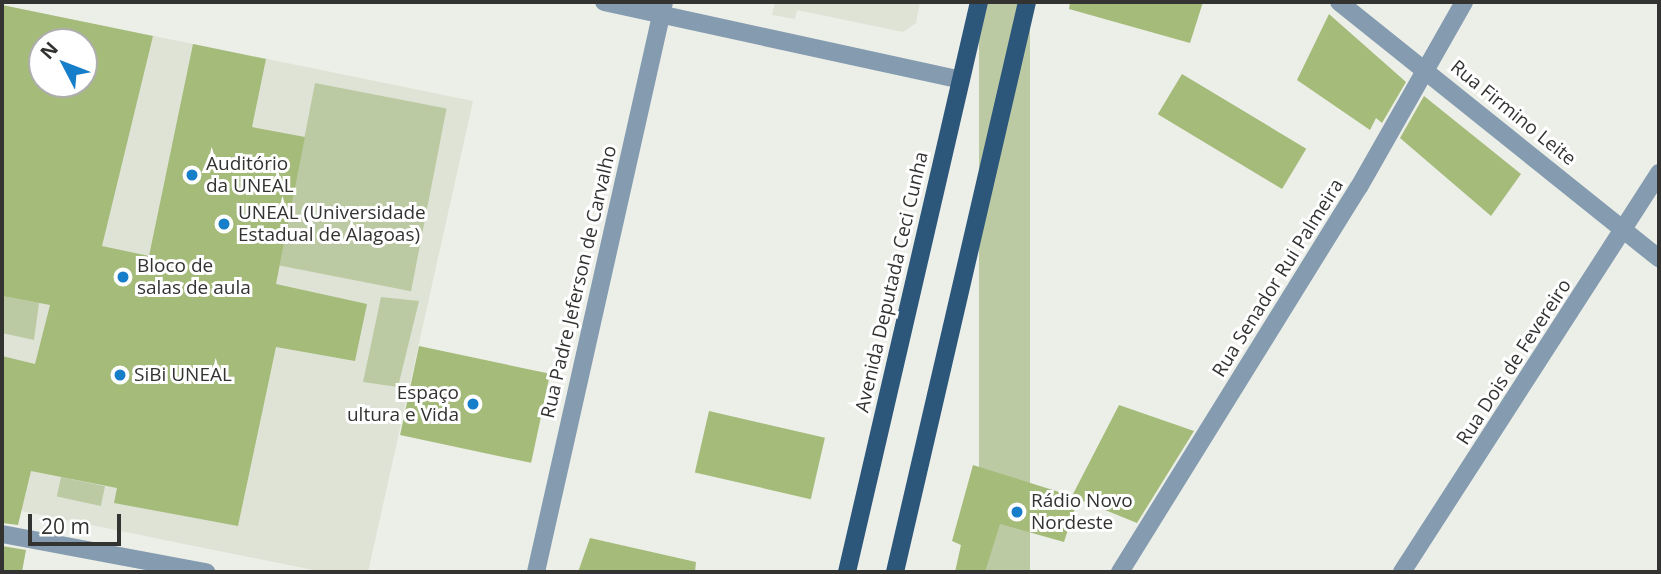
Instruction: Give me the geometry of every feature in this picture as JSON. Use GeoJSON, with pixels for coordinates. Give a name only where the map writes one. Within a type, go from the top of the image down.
{"type":"FeatureCollection","features":[{"type":"Feature","properties":{"kind":"main road","name":"Avenida Deputada Ceci Cunha"},"geometry":{"type":"LineString","coordinates":[[846,572],[979,2]]}},
{"type":"Feature","properties":{"kind":"main road"},"geometry":{"type":"LineString","coordinates":[[895,572],[1027,2]]}},
{"type":"Feature","properties":{"kind":"street"},"geometry":{"type":"LineString","coordinates":[[604,2],[662,8],[961,80]]}},
{"type":"Feature","properties":{"kind":"street","name":"Rua Firmino Leite"},"geometry":{"type":"LineString","coordinates":[[1339,2],[1659,258]]}},
{"type":"Feature","properties":{"kind":"street","name":"Rua Senador Rui Palmeira"},"geometry":{"type":"LineString","coordinates":[[1120,572],[1352,199],[1464,2]]}},
{"type":"Feature","properties":{"kind":"street","name":"Rua Padre Jeferson de Carvalho"},"geometry":{"type":"LineString","coordinates":[[536,572],[662,8]]}},
{"type":"Feature","properties":{"kind":"street","name":"Rua Dois de Fevereiro"},"geometry":{"type":"LineString","coordinates":[[1402,572],[1625,230],[1659,173]]}},
{"type":"Feature","properties":{"kind":"street"},"geometry":{"type":"LineString","coordinates":[[2,534],[206,572]]}},
{"type":"Feature","properties":{"kind":"shaded area"},"geometry":{"type":"Polygon","coordinates":[[[775,2],[920,2],[916,23],[903,32],[797,10],[795,19],[772,15],[775,2]]]}},
{"type":"Feature","properties":{"kind":"shaded area","name":"UNEAL (Universidade Estadual de Alagoas)"},"geometry":{"type":"Polygon","coordinates":[[[2,5],[473,101],[368,572],[323,572],[2,507],[2,5]]]}},
{"type":"Feature","properties":{"kind":"green space"},"geometry":{"type":"Polygon","coordinates":[[[979,2],[1030,2],[1030,572],[979,572],[979,2]]]}},
{"type":"Feature","properties":{"kind":"green space"},"geometry":{"type":"Polygon","coordinates":[[[315,83],[447,109],[411,291],[280,266],[315,83]]]}},
{"type":"Feature","properties":{"kind":"green space"},"geometry":{"type":"Polygon","coordinates":[[[2,296],[39,303],[34,340],[2,333],[2,296]]]}},
{"type":"Feature","properties":{"kind":"green space"},"geometry":{"type":"Polygon","coordinates":[[[381,297],[419,301],[398,387],[363,382],[381,297]]]}},
{"type":"Feature","properties":{"kind":"green space"},"geometry":{"type":"Polygon","coordinates":[[[61,477],[105,486],[101,506],[57,497],[61,477]]]}},
{"type":"Feature","properties":{"kind":"building"},"geometry":{"type":"Polygon","coordinates":[[[1070,2],[1203,2],[1190,43],[1069,9],[1070,2]]]}},
{"type":"Feature","properties":{"kind":"building"},"geometry":{"type":"Polygon","coordinates":[[[2,5],[153,36],[102,246],[149,256],[193,44],[266,59],[252,127],[305,137],[276,284],[367,304],[355,361],[276,347],[238,526],[114,503],[117,488],[31,471],[18,525],[2,523],[2,356],[35,364],[50,305],[2,296],[2,5]]]}},
{"type":"Feature","properties":{"kind":"building"},"geometry":{"type":"Polygon","coordinates":[[[1329,14],[1406,82],[1382,123],[1376,118],[1370,130],[1297,80],[1329,14]]]}},
{"type":"Feature","properties":{"kind":"building"},"geometry":{"type":"Polygon","coordinates":[[[1182,74],[1306,149],[1282,189],[1158,114],[1182,74]]]}},
{"type":"Feature","properties":{"kind":"building"},"geometry":{"type":"Polygon","coordinates":[[[1424,96],[1521,174],[1491,216],[1400,138],[1424,96]]]}},
{"type":"Feature","properties":{"kind":"building","name":"Espaço ultura e Vida"},"geometry":{"type":"Polygon","coordinates":[[[419,346],[550,374],[531,463],[400,435],[419,346]]]}},
{"type":"Feature","properties":{"kind":"building"},"geometry":{"type":"Polygon","coordinates":[[[1119,405],[1194,431],[1137,523],[1078,499],[1064,542],[1000,524],[985,572],[955,572],[961,545],[952,541],[973,465],[1072,496],[1119,405]]]}},
{"type":"Feature","properties":{"kind":"building"},"geometry":{"type":"Polygon","coordinates":[[[709,411],[825,438],[811,499],[695,472],[709,411]]]}},
{"type":"Feature","properties":{"kind":"building"},"geometry":{"type":"Polygon","coordinates":[[[590,538],[696,562],[695,572],[578,572],[590,538]]]}},
{"type":"Feature","properties":{"kind":"building"},"geometry":{"type":"Polygon","coordinates":[[[2,546],[26,550],[22,572],[2,572],[2,546]]]}},
{"type":"Feature","properties":{"kind":"place","name":"Auditório da UNEAL"},"geometry":{"type":"Point","coordinates":[192,175]}},
{"type":"Feature","properties":{"kind":"place","name":"UNEAL (Universidade Estadual de Alagoas)"},"geometry":{"type":"Point","coordinates":[224,224]}},
{"type":"Feature","properties":{"kind":"place","name":"Bloco de salas de aula"},"geometry":{"type":"Point","coordinates":[123,277]}},
{"type":"Feature","properties":{"kind":"place","name":"SiBi UNEAL"},"geometry":{"type":"Point","coordinates":[120,375]}},
{"type":"Feature","properties":{"kind":"place","name":"Espaço ultura e Vida"},"geometry":{"type":"Point","coordinates":[473,404]}},
{"type":"Feature","properties":{"kind":"place","name":"Rádio Novo Nordeste"},"geometry":{"type":"Point","coordinates":[1017,512]}}]}
